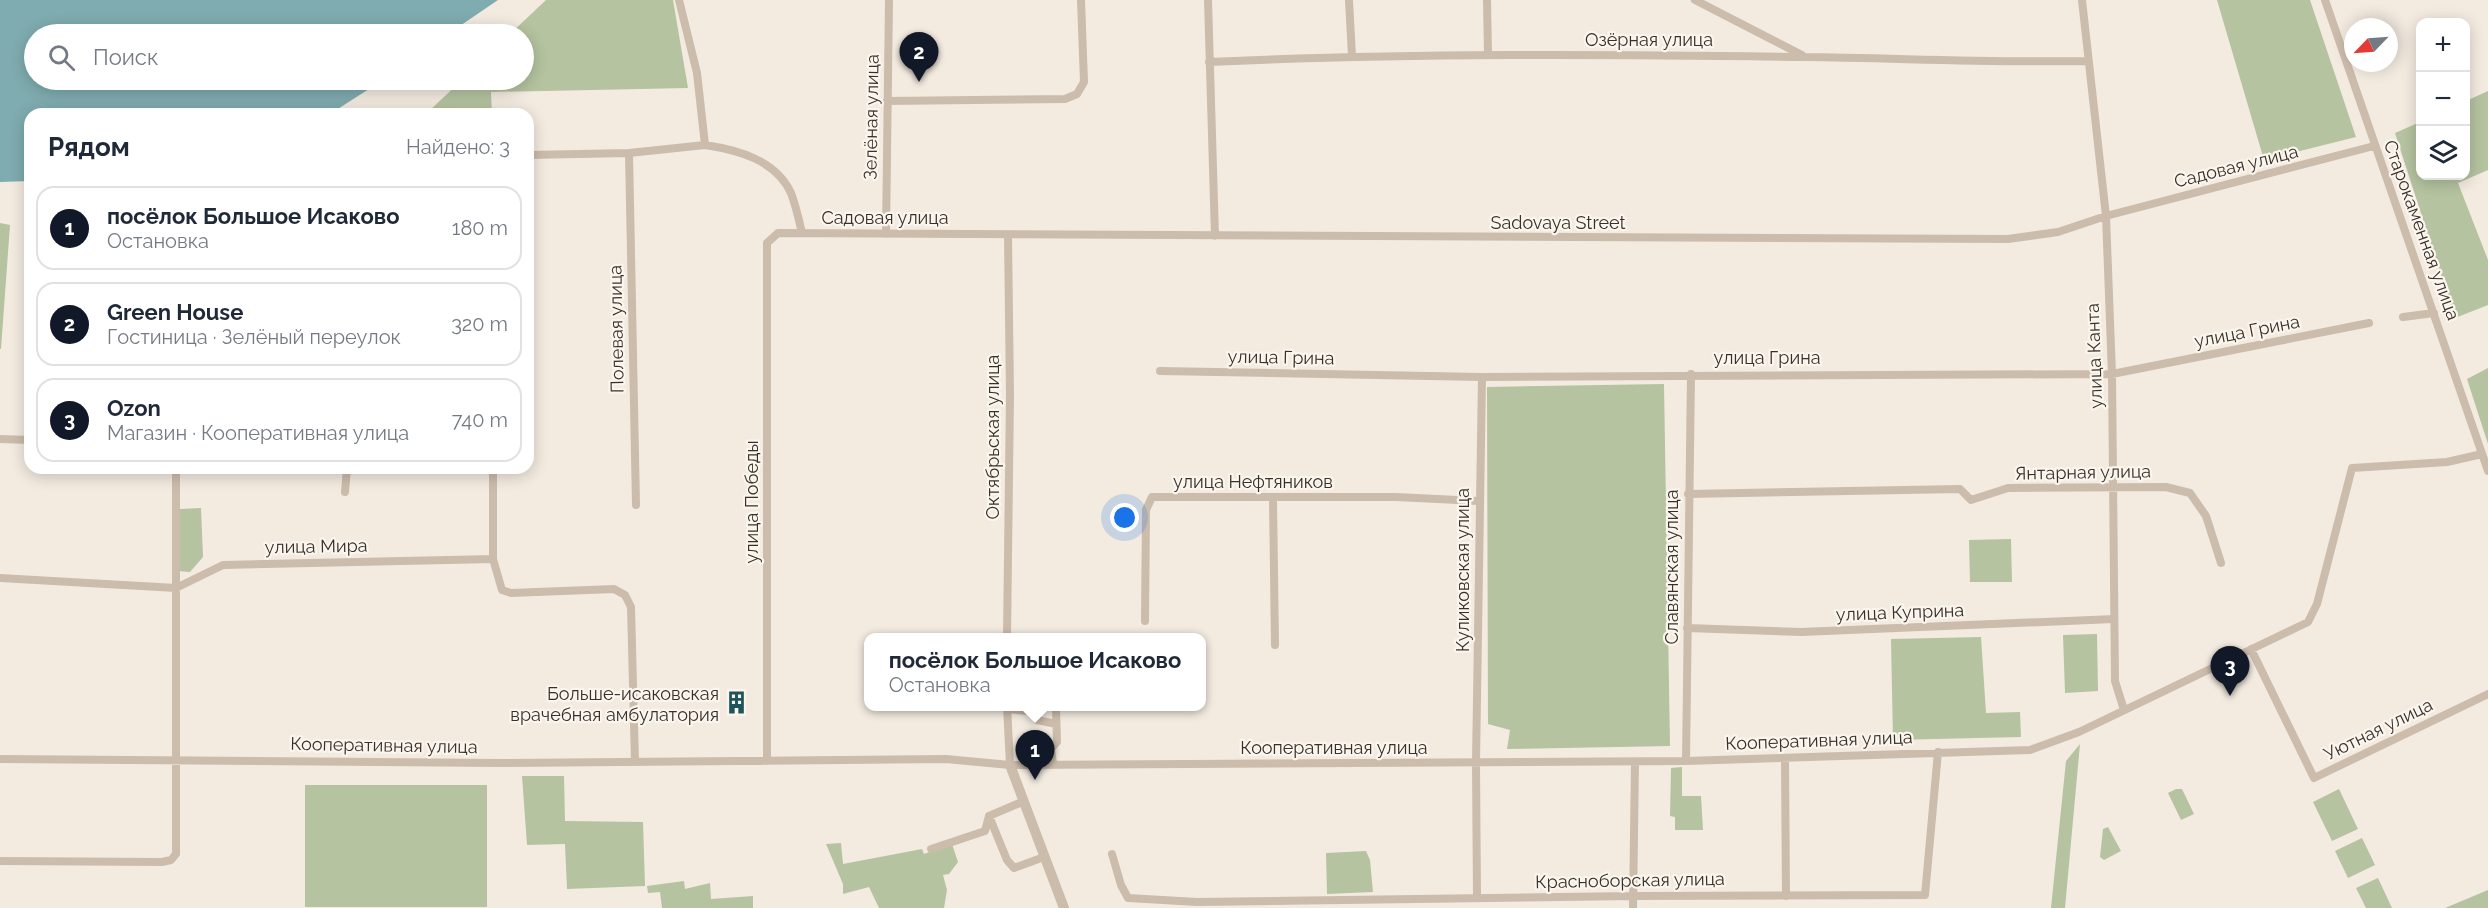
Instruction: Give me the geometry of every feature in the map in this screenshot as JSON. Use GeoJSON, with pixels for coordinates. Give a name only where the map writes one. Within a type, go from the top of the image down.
{"type":"FeatureCollection","features":[{"type":"Feature","properties":{"kind":"street"},"geometry":{"type":"LineString","coordinates":[[679,0],[697,73],[705,145]]}},
{"type":"Feature","properties":{"kind":"street","name":"Зелёная улица"},"geometry":{"type":"LineString","coordinates":[[886,234],[889,0]]}},
{"type":"Feature","properties":{"kind":"street"},"geometry":{"type":"LineString","coordinates":[[887,101],[1065,99],[1077,94],[1084,82],[1081,0]]}},
{"type":"Feature","properties":{"kind":"street"},"geometry":{"type":"LineString","coordinates":[[1208,0],[1215,236]]}},
{"type":"Feature","properties":{"kind":"street"},"geometry":{"type":"LineString","coordinates":[[1349,0],[1352,56]]}},
{"type":"Feature","properties":{"kind":"street"},"geometry":{"type":"LineString","coordinates":[[1487,0],[1488,54]]}},
{"type":"Feature","properties":{"kind":"street"},"geometry":{"type":"LineString","coordinates":[[1695,0],[1806,57]]}},
{"type":"Feature","properties":{"kind":"street","name":"улица Канта"},"geometry":{"type":"LineString","coordinates":[[2082,0],[2106,216],[2112,374],[2115,681],[2124,710]]}},
{"type":"Feature","properties":{"kind":"street","name":"Старокаменная улица"},"geometry":{"type":"LineString","coordinates":[[2325,0],[2488,471]]}},
{"type":"Feature","properties":{"kind":"street","name":"Озёрная улица"},"geometry":{"type":"LineString","coordinates":[[1209,62],[1352,56],[1488,54],[1806,57],[1995,63],[2088,61]]}},
{"type":"Feature","properties":{"kind":"street"},"geometry":{"type":"LineString","coordinates":[[534,155],[629,153],[705,145],[734,149],[756,159],[781,177],[791,193],[802,234]]}},
{"type":"Feature","properties":{"kind":"street","name":"Садовая улица"},"geometry":{"type":"LineString","coordinates":[[2106,216],[2374,146]]}},
{"type":"Feature","properties":{"kind":"street","name":"Полевая улица"},"geometry":{"type":"LineString","coordinates":[[629,153],[636,505]]}},
{"type":"Feature","properties":{"kind":"street","name":"Sadovaya Street"},"geometry":{"type":"LineString","coordinates":[[1008,236],[1772,239],[1853,236],[2008,239],[2058,232],[2106,216]]}},
{"type":"Feature","properties":{"kind":"street","name":"Садовая улица"},"geometry":{"type":"LineString","coordinates":[[767,243],[778,233],[1008,236]]}},
{"type":"Feature","properties":{"kind":"street","name":"Октябрьская улица"},"geometry":{"type":"LineString","coordinates":[[1007,633],[1010,395],[1008,236]]}},
{"type":"Feature","properties":{"kind":"street","name":"улица Победы"},"geometry":{"type":"LineString","coordinates":[[767,243],[767,761]]}},
{"type":"Feature","properties":{"kind":"street"},"geometry":{"type":"LineString","coordinates":[[2403,317],[2434,312]]}},
{"type":"Feature","properties":{"kind":"street","name":"улица Грина"},"geometry":{"type":"LineString","coordinates":[[1160,371],[1482,377],[1691,374],[2112,374],[2369,323]]}},
{"type":"Feature","properties":{"kind":"street","name":"Славянская улица"},"geometry":{"type":"LineString","coordinates":[[1686,761],[1691,374]]}},
{"type":"Feature","properties":{"kind":"street","name":"Куликовская улица"},"geometry":{"type":"LineString","coordinates":[[1477,898],[1478,501],[1482,377]]}},
{"type":"Feature","properties":{"kind":"street"},"geometry":{"type":"LineString","coordinates":[[0,439],[24,440]]}},
{"type":"Feature","properties":{"kind":"street","name":"Кооперативная улица"},"geometry":{"type":"LineString","coordinates":[[0,759],[634,762],[946,759],[1010,765],[1476,763],[1785,759],[2030,750],[2079,732],[2308,621],[2314,614],[2352,468],[2447,462],[2482,454]]}},
{"type":"Feature","properties":{"kind":"street"},"geometry":{"type":"LineString","coordinates":[[0,861],[171,860],[176,854],[176,474]]}},
{"type":"Feature","properties":{"kind":"street"},"geometry":{"type":"LineString","coordinates":[[345,492],[346,474]]}},
{"type":"Feature","properties":{"kind":"street"},"geometry":{"type":"LineString","coordinates":[[493,474],[493,559],[502,590],[511,593],[614,589],[625,595],[631,607],[634,762]]}},
{"type":"Feature","properties":{"kind":"street","name":"Янтарная улица"},"geometry":{"type":"LineString","coordinates":[[1688,494],[1960,489],[1971,500],[2008,488],[2166,488],[2190,493],[2206,516],[2221,563]]}},
{"type":"Feature","properties":{"kind":"street","name":"улица Нефтяников"},"geometry":{"type":"LineString","coordinates":[[1146,621],[1146,510],[1152,497],[1272,499],[1396,497],[1478,501]]}},
{"type":"Feature","properties":{"kind":"street"},"geometry":{"type":"LineString","coordinates":[[1272,499],[1275,645]]}},
{"type":"Feature","properties":{"kind":"street","name":"улица Мира"},"geometry":{"type":"LineString","coordinates":[[0,578],[176,588],[223,565],[493,559]]}},
{"type":"Feature","properties":{"kind":"street","name":"улица Куприна"},"geometry":{"type":"LineString","coordinates":[[1687,628],[1801,632],[2114,619]]}},
{"type":"Feature","properties":{"kind":"street","name":"Уютная улица"},"geometry":{"type":"LineString","coordinates":[[2251,649],[2314,778],[2488,694]]}},
{"type":"Feature","properties":{"kind":"street"},"geometry":{"type":"LineString","coordinates":[[1007,711],[1010,765],[1022,802],[1064,908]]}},
{"type":"Feature","properties":{"kind":"street"},"geometry":{"type":"LineString","coordinates":[[1030,711],[1037,712],[1037,720],[1056,724]]}},
{"type":"Feature","properties":{"kind":"street"},"geometry":{"type":"LineString","coordinates":[[1053,764],[1051,749],[1057,742],[1056,711]]}},
{"type":"Feature","properties":{"kind":"street","name":"Красноборская улица"},"geometry":{"type":"LineString","coordinates":[[1112,854],[1121,885],[1128,898],[1197,905],[1477,898],[1925,895],[1938,752]]}},
{"type":"Feature","properties":{"kind":"street"},"geometry":{"type":"LineString","coordinates":[[1785,759],[1786,896]]}},
{"type":"Feature","properties":{"kind":"street"},"geometry":{"type":"LineString","coordinates":[[1633,908],[1635,762]]}},
{"type":"Feature","properties":{"kind":"street"},"geometry":{"type":"LineString","coordinates":[[989,816],[1022,802]]}},
{"type":"Feature","properties":{"kind":"street"},"geometry":{"type":"LineString","coordinates":[[932,849],[985,831],[989,816]]}},
{"type":"Feature","properties":{"kind":"street"},"geometry":{"type":"LineString","coordinates":[[989,816],[1006,860],[1014,868],[1044,856]]}},
{"type":"Feature","properties":{"kind":"green space"},"geometry":{"type":"Polygon","coordinates":[[[546,0],[673,0],[688,88],[491,92],[492,108],[432,108],[451,90],[534,90],[534,24],[521,24],[546,0]]]}},
{"type":"Feature","properties":{"kind":"green space"},"geometry":{"type":"Polygon","coordinates":[[[2217,0],[2310,0],[2356,137],[2264,160],[2217,0]]]}},
{"type":"Feature","properties":{"kind":"green space"},"geometry":{"type":"Polygon","coordinates":[[[2488,91],[2488,170],[2470,178],[2470,126],[2470,99],[2488,91]]]}},
{"type":"Feature","properties":{"kind":"green space"},"geometry":{"type":"Polygon","coordinates":[[[2416,124],[2416,180],[2465,180],[2458,183],[2488,260],[2488,305],[2455,318],[2395,133],[2416,124]]]}},
{"type":"Feature","properties":{"kind":"green space"},"geometry":{"type":"Polygon","coordinates":[[[0,223],[10,225],[1,349],[0,349],[0,223]]]}},
{"type":"Feature","properties":{"kind":"green space"},"geometry":{"type":"Polygon","coordinates":[[[2488,368],[2488,444],[2467,379],[2488,368]]]}},
{"type":"Feature","properties":{"kind":"green space"},"geometry":{"type":"Polygon","coordinates":[[[1664,384],[1670,746],[1507,749],[1510,730],[1488,724],[1487,387],[1664,384]]]}},
{"type":"Feature","properties":{"kind":"green space"},"geometry":{"type":"Polygon","coordinates":[[[201,508],[203,557],[190,572],[178,571],[180,509],[201,508]]]}},
{"type":"Feature","properties":{"kind":"green space"},"geometry":{"type":"Polygon","coordinates":[[[2011,539],[2012,582],[1970,582],[1969,540],[2011,539]]]}},
{"type":"Feature","properties":{"kind":"green space"},"geometry":{"type":"Polygon","coordinates":[[[2097,634],[2098,691],[2065,693],[2063,635],[2097,634]]]}},
{"type":"Feature","properties":{"kind":"green space"},"geometry":{"type":"Polygon","coordinates":[[[1981,637],[1986,713],[2020,712],[2021,737],[1893,740],[1891,639],[1981,637]]]}},
{"type":"Feature","properties":{"kind":"green space"},"geometry":{"type":"Polygon","coordinates":[[[2080,744],[2065,908],[2051,908],[2066,761],[2080,744]]]}},
{"type":"Feature","properties":{"kind":"green space"},"geometry":{"type":"Polygon","coordinates":[[[1682,767],[1682,796],[1701,796],[1703,830],[1675,830],[1675,817],[1670,816],[1671,768],[1682,767]]]}},
{"type":"Feature","properties":{"kind":"green space"},"geometry":{"type":"Polygon","coordinates":[[[522,776],[564,776],[565,821],[643,822],[645,886],[567,889],[565,844],[527,845],[522,776]]]}},
{"type":"Feature","properties":{"kind":"green space"},"geometry":{"type":"Polygon","coordinates":[[[305,785],[487,785],[487,907],[305,907],[305,785]]]}},
{"type":"Feature","properties":{"kind":"green space"},"geometry":{"type":"Polygon","coordinates":[[[2182,789],[2194,814],[2181,820],[2168,793],[2182,789]]]}},
{"type":"Feature","properties":{"kind":"green space"},"geometry":{"type":"Polygon","coordinates":[[[2339,789],[2358,829],[2332,841],[2313,802],[2339,789]]]}},
{"type":"Feature","properties":{"kind":"green space"},"geometry":{"type":"Polygon","coordinates":[[[2108,827],[2121,851],[2104,860],[2100,857],[2103,829],[2108,827]]]}},
{"type":"Feature","properties":{"kind":"green space"},"geometry":{"type":"Polygon","coordinates":[[[2362,838],[2375,865],[2348,878],[2335,851],[2362,838]]]}},
{"type":"Feature","properties":{"kind":"green space"},"geometry":{"type":"Polygon","coordinates":[[[841,843],[843,864],[922,849],[924,854],[952,844],[958,862],[949,874],[943,875],[947,890],[944,908],[879,908],[869,887],[843,894],[843,884],[826,844],[841,843]]]}},
{"type":"Feature","properties":{"kind":"green space"},"geometry":{"type":"Polygon","coordinates":[[[1366,851],[1370,860],[1373,892],[1327,894],[1326,853],[1366,851]]]}},
{"type":"Feature","properties":{"kind":"green space"},"geometry":{"type":"Polygon","coordinates":[[[2378,878],[2392,908],[2366,908],[2356,888],[2378,878]]]}},
{"type":"Feature","properties":{"kind":"green space"},"geometry":{"type":"Polygon","coordinates":[[[684,881],[685,889],[710,883],[711,899],[753,896],[753,908],[662,908],[660,892],[648,893],[647,886],[684,881]]]}},
{"type":"Feature","properties":{"kind":"green space"},"geometry":{"type":"Polygon","coordinates":[[[2488,890],[2488,908],[2445,908],[2488,890]]]}},
{"type":"Feature","properties":{"kind":"water"},"geometry":{"type":"Polygon","coordinates":[[[0,0],[498,0],[463,24],[24,24],[24,90],[367,90],[339,108],[24,108],[24,181],[0,182],[0,0]]]}},
{"type":"Feature","properties":{"kind":"place","name":"Green House"},"geometry":{"type":"Point","coordinates":[919,82]}},
{"type":"Feature","properties":{"kind":"place","name":"Ozon"},"geometry":{"type":"Point","coordinates":[2230,696]}},
{"type":"Feature","properties":{"kind":"place","name":"Больше-исаковская врачебная амбулатория"},"geometry":{"type":"Point","coordinates":[737,703]}},
{"type":"Feature","properties":{"kind":"place","name":"посёлок Большое Исаково"},"geometry":{"type":"Point","coordinates":[1035,780]}}]}
